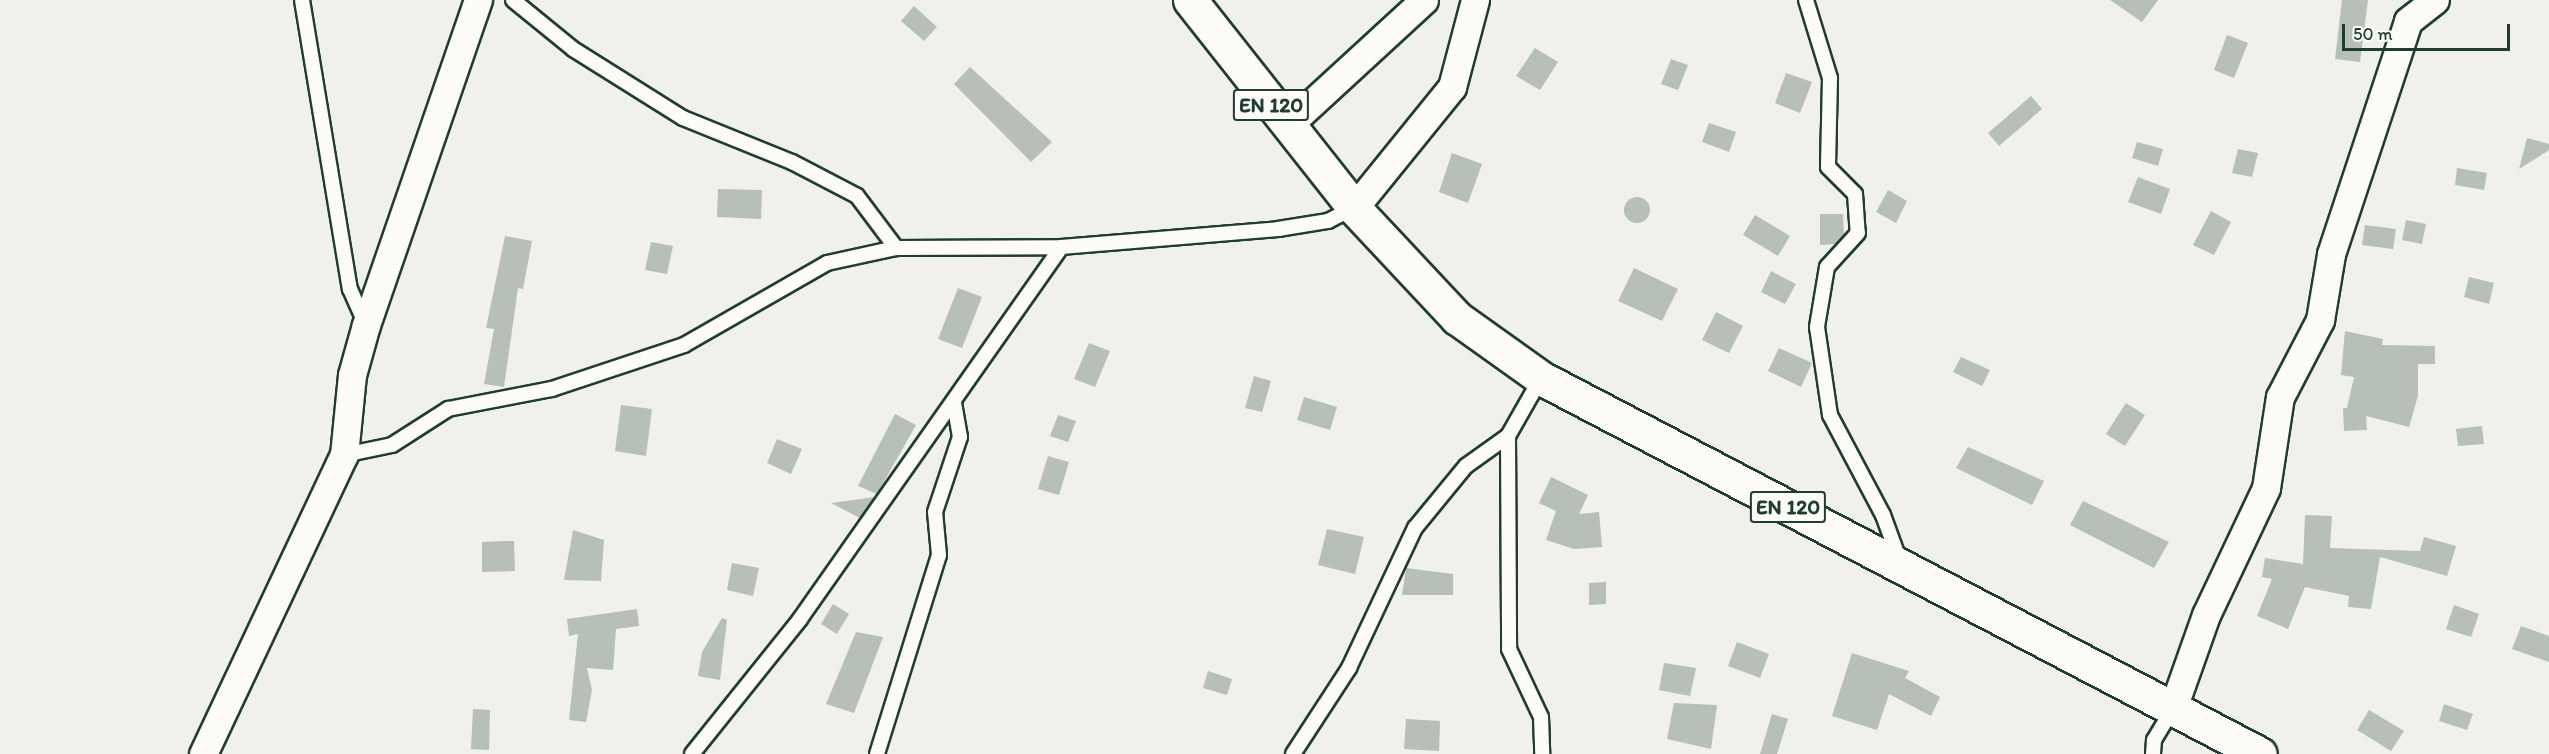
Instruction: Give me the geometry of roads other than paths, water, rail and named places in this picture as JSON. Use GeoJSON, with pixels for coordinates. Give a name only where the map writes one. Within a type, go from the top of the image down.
{"type":"FeatureCollection","features":[{"type":"Feature","properties":{"kind":"main road","name":"EN 120"},"geometry":{"type":"LineString","coordinates":[[1190,0],[1287,126],[1354,208],[1457,318],[1541,378],[2260,754]]}},
{"type":"Feature","properties":{"kind":"street"},"geometry":{"type":"LineString","coordinates":[[203,754],[344,455],[352,375],[366,325],[478,0]]}},
{"type":"Feature","properties":{"kind":"street"},"geometry":{"type":"LineString","coordinates":[[1287,126],[1424,0]]}},
{"type":"Feature","properties":{"kind":"street"},"geometry":{"type":"LineString","coordinates":[[1354,208],[1452,87],[1475,0]]}},
{"type":"Feature","properties":{"kind":"street"},"geometry":{"type":"LineString","coordinates":[[2173,708],[2205,615],[2266,488],[2280,397],[2320,320],[2331,254],[2408,21],[2435,0]]}},
{"type":"Feature","properties":{"kind":"lane"},"geometry":{"type":"LineString","coordinates":[[303,0],[350,289],[366,325]]}},
{"type":"Feature","properties":{"kind":"lane"},"geometry":{"type":"LineString","coordinates":[[513,0],[573,49],[683,118],[792,162],[857,196],[896,248]]}},
{"type":"Feature","properties":{"kind":"lane"},"geometry":{"type":"LineString","coordinates":[[1806,0],[1830,78],[1828,166],[1855,194],[1858,233],[1827,267],[1817,327],[1830,416],[1883,515],[1901,566]]}},
{"type":"Feature","properties":{"kind":"lane"},"geometry":{"type":"LineString","coordinates":[[344,455],[392,445],[448,410],[552,389],[684,345],[827,263],[896,248],[1061,247],[1278,229],[1329,221],[1354,208]]}},
{"type":"Feature","properties":{"kind":"lane"},"geometry":{"type":"LineString","coordinates":[[692,754],[800,619],[954,404],[1061,247]]}},
{"type":"Feature","properties":{"kind":"lane"},"geometry":{"type":"LineString","coordinates":[[1293,754],[1348,668],[1414,528],[1466,466],[1508,436],[1541,378]]}},
{"type":"Feature","properties":{"kind":"lane"},"geometry":{"type":"LineString","coordinates":[[877,754],[939,555],[935,513],[960,437],[954,404]]}},
{"type":"Feature","properties":{"kind":"lane"},"geometry":{"type":"LineString","coordinates":[[1508,436],[1509,650],[1541,717],[1542,754]]}},
{"type":"Feature","properties":{"kind":"lane"},"geometry":{"type":"LineString","coordinates":[[2153,754],[2154,740],[2173,708]]}}]}
